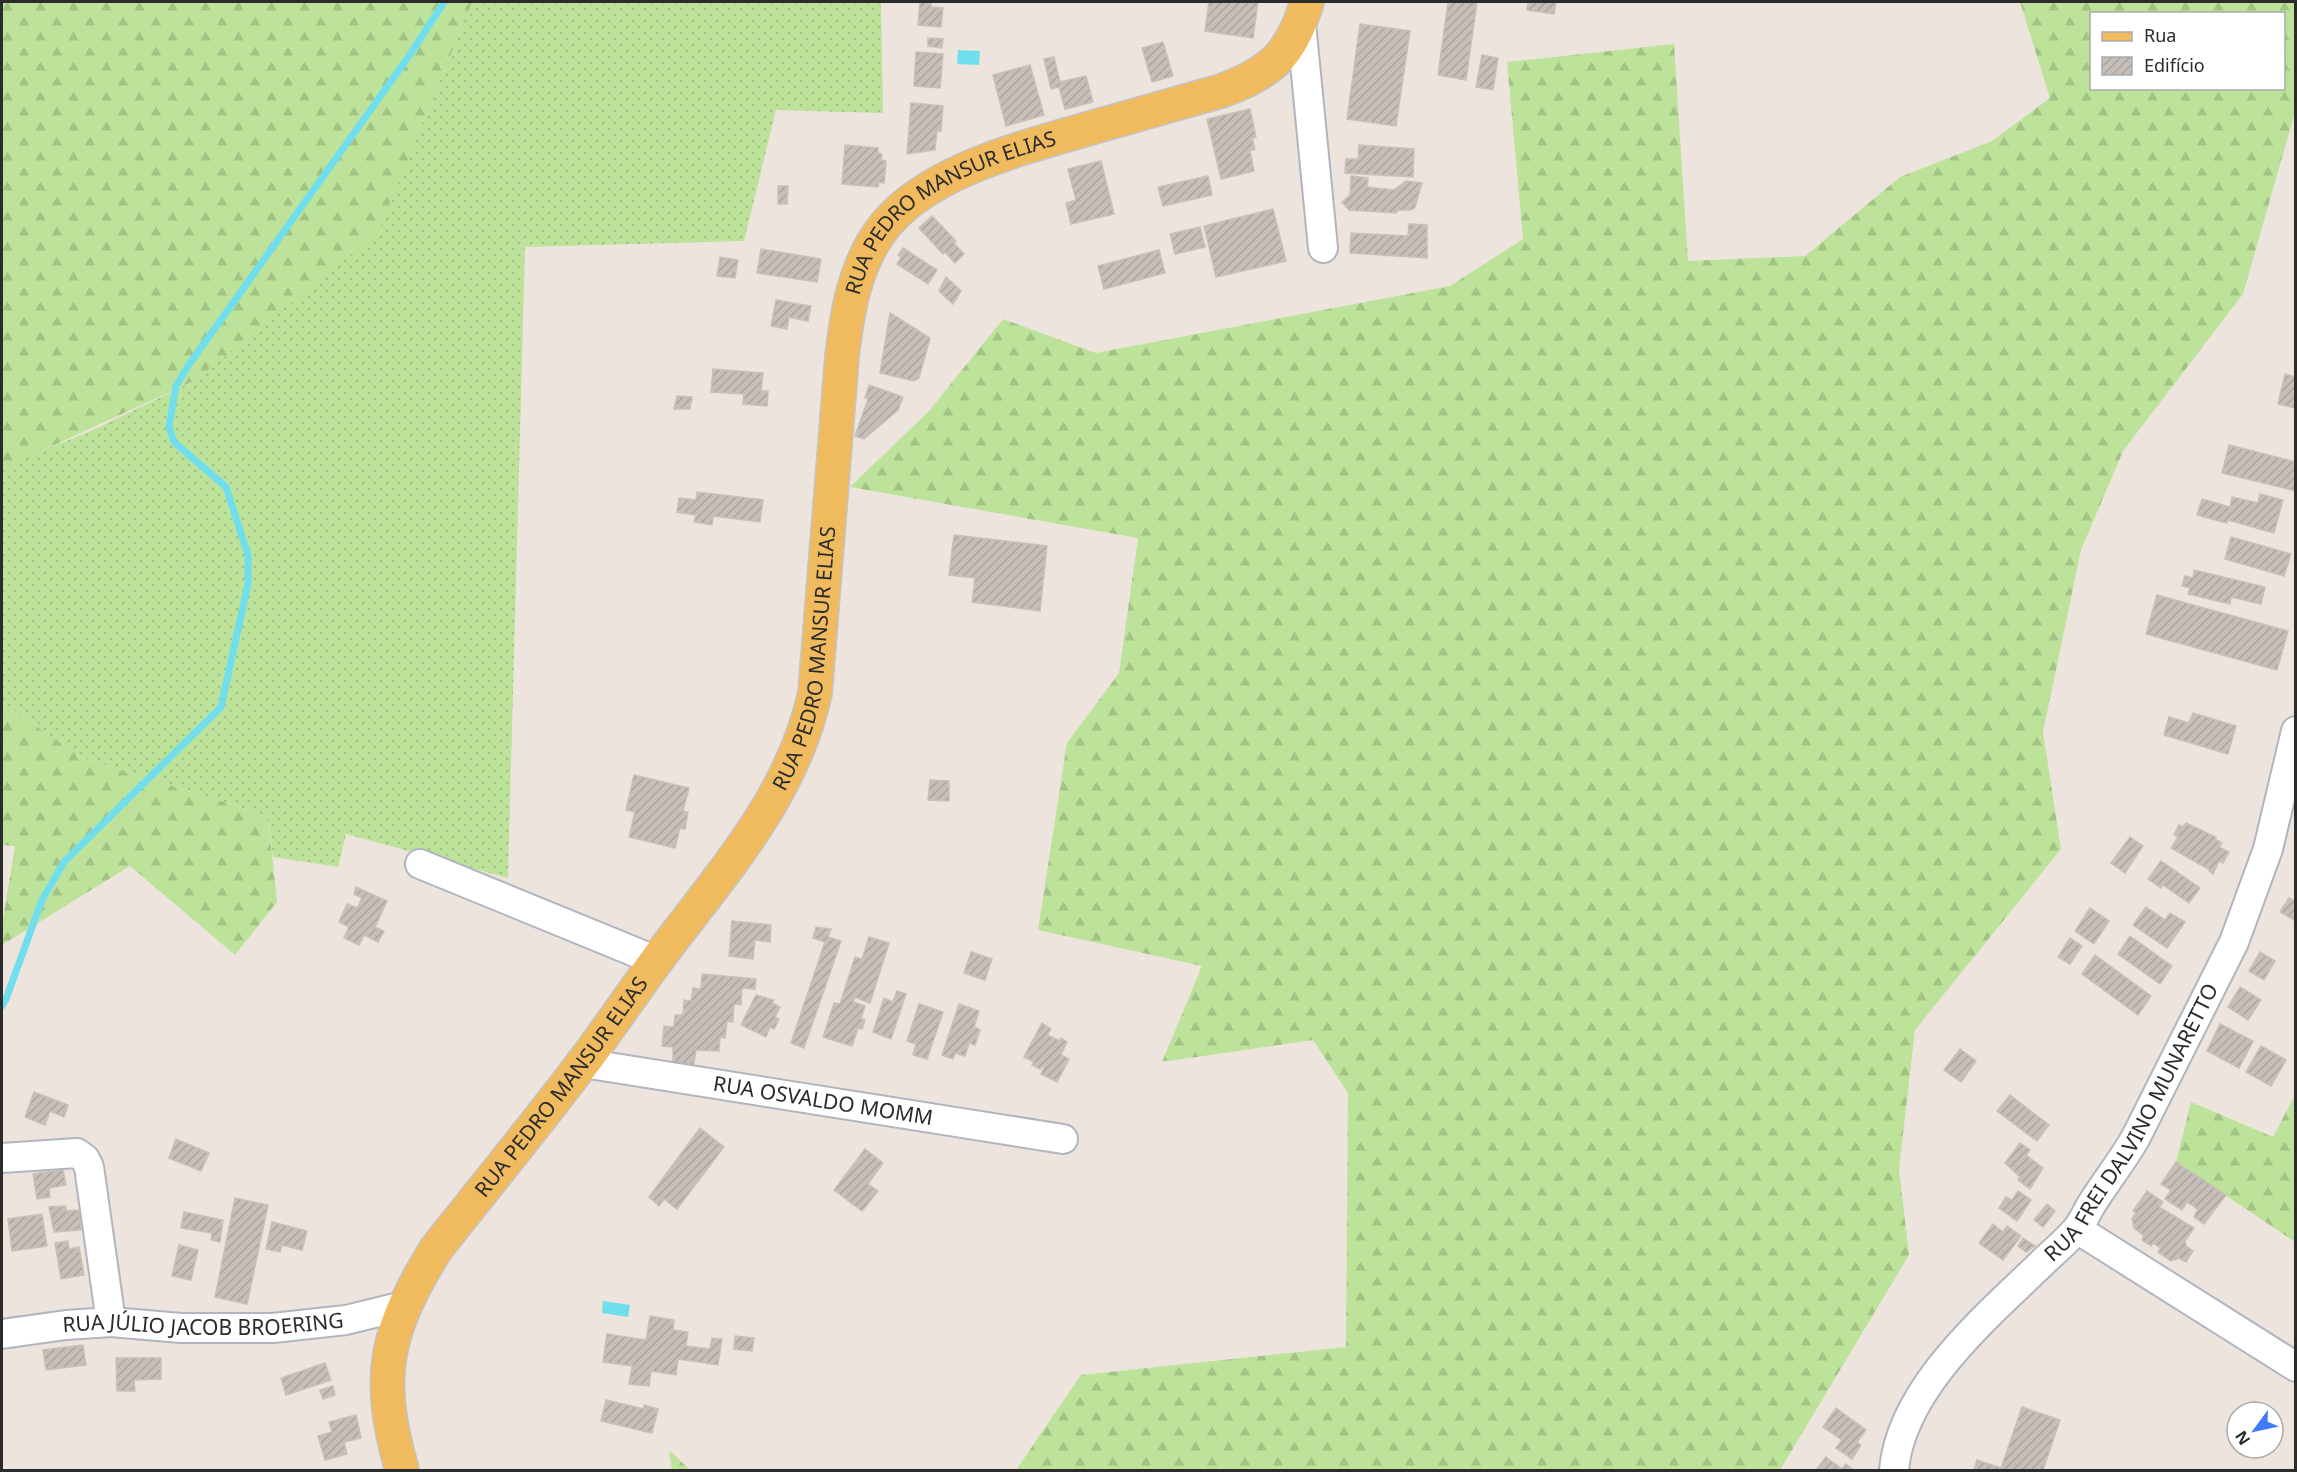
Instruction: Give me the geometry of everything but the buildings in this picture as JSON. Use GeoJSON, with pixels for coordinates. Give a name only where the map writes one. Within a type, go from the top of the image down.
{"type":"FeatureCollection","features":[{"type":"Feature","properties":{"kind":"main road","name":"RUA PEDRO MANSUR ELIAS"},"geometry":{"type":"LineString","coordinates":[[402,1470],[388,1414],[387,1389],[393,1334],[403,1306],[436,1249],[583,1063],[750,839],[790,770],[809,719],[815,693],[847,315],[867,253],[881,230],[897,213],[944,180],[1002,154],[1221,91],[1253,78],[1280,57],[1289,46],[1304,12]]}},
{"type":"Feature","properties":{"kind":"street"},"geometry":{"type":"LineString","coordinates":[[1304,12],[1323,248]]}},
{"type":"Feature","properties":{"kind":"street","name":"RUA FREI DALVINO MUNARETTO"},"geometry":{"type":"LineString","coordinates":[[1894,1470],[1896,1452],[1905,1427],[1917,1403],[1942,1367],[1984,1319],[2077,1229],[2131,1145],[2234,942],[2268,849],[2295,731]]}},
{"type":"Feature","properties":{"kind":"street"},"geometry":{"type":"LineString","coordinates":[[420,864],[657,961]]}},
{"type":"Feature","properties":{"kind":"street","name":"RUA OSVALDO MOMM"},"geometry":{"type":"LineString","coordinates":[[583,1063],[1063,1139]]}},
{"type":"Feature","properties":{"kind":"street"},"geometry":{"type":"LineString","coordinates":[[2,1158],[77,1153],[85,1158],[89,1167],[111,1322]]}},
{"type":"Feature","properties":{"kind":"street"},"geometry":{"type":"LineString","coordinates":[[2077,1229],[2295,1367]]}},
{"type":"Feature","properties":{"kind":"street","name":"RUA JÚLIO JACOB BROERING"},"geometry":{"type":"LineString","coordinates":[[2,1334],[66,1325],[111,1322],[182,1328],[273,1328],[346,1320],[403,1306]]}},
{"type":"Feature","properties":{"kind":"green space"},"geometry":{"type":"Polygon","coordinates":[[[2,2],[472,2],[378,233],[194,381],[2,469],[2,2]]]}},
{"type":"Feature","properties":{"kind":"green space"},"geometry":{"type":"Polygon","coordinates":[[[469,2],[881,2],[883,113],[776,110],[744,241],[525,247],[508,878],[346,834],[338,867],[273,857],[268,816],[82,758],[2,702],[2,467],[93,430],[194,381],[422,124],[459,34],[469,2]]]}},
{"type":"Feature","properties":{"kind":"green space"},"geometry":{"type":"Polygon","coordinates":[[[2020,2],[2295,2],[2295,112],[2243,294],[2123,451],[2081,550],[2043,732],[2061,849],[1915,1030],[1899,1169],[1909,1255],[1780,1470],[1016,1470],[1081,1375],[1346,1347],[1348,1093],[1313,1040],[1162,1062],[1202,966],[1038,930],[1067,743],[1119,673],[1138,538],[850,487],[929,411],[1003,319],[1096,353],[1450,286],[1523,239],[1507,62],[1674,44],[1688,261],[1805,256],[1900,177],[1992,141],[2050,98],[2020,2]]]}},
{"type":"Feature","properties":{"kind":"green space"},"geometry":{"type":"Polygon","coordinates":[[[2,702],[82,758],[268,816],[277,902],[235,955],[130,866],[2,945],[2,925],[15,846],[2,845],[2,702]]]}},
{"type":"Feature","properties":{"kind":"green space"},"geometry":{"type":"Polygon","coordinates":[[[2295,1095],[2295,1242],[2176,1162],[2191,1102],[2273,1137],[2295,1095]]]}},
{"type":"Feature","properties":{"kind":"green space"},"geometry":{"type":"Polygon","coordinates":[[[669,1450],[690,1470],[672,1470],[669,1450]]]}},
{"type":"Feature","properties":{"kind":"water"},"geometry":{"type":"Polygon","coordinates":[[[958,50],[980,51],[979,65],[957,64],[958,50]]]}},
{"type":"Feature","properties":{"kind":"water"},"geometry":{"type":"Polygon","coordinates":[[[603,1301],[630,1305],[628,1317],[602,1313],[603,1301]]]}},
{"type":"Feature","properties":{"kind":"waterway"},"geometry":{"type":"LineString","coordinates":[[2,1006],[42,900],[64,862],[221,707],[248,584],[248,555],[226,487],[174,442],[169,427],[176,386],[409,56],[444,2]]}}]}
